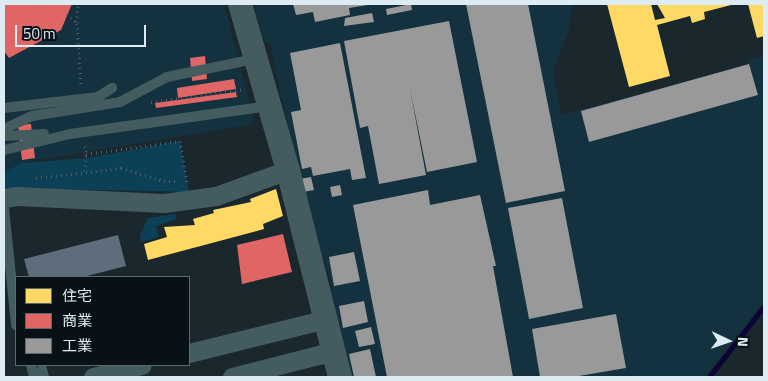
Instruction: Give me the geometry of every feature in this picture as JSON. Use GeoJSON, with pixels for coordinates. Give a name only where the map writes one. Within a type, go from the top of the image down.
{"type":"FeatureCollection","features":[{"type":"Feature","properties":{"kind":"street"},"geometry":{"type":"LineString","coordinates":[[240,4],[288,170],[340,377]]}},
{"type":"Feature","properties":{"kind":"street"},"geometry":{"type":"LineString","coordinates":[[4,198],[16,196],[164,203],[216,196],[288,170]]}},
{"type":"Feature","properties":{"kind":"street"},"geometry":{"type":"LineString","coordinates":[[190,353],[326,319]]}},
{"type":"Feature","properties":{"kind":"street"},"geometry":{"type":"LineString","coordinates":[[232,377],[334,351]]}},
{"type":"Feature","properties":{"kind":"street"},"geometry":{"type":"LineString","coordinates":[[93,377],[138,366]]}},
{"type":"Feature","properties":{"kind":"lane"},"geometry":{"type":"LineString","coordinates":[[4,129],[32,116],[120,102],[167,77],[255,59]]}},
{"type":"Feature","properties":{"kind":"lane"},"geometry":{"type":"LineString","coordinates":[[4,108],[98,97],[112,88]]}},
{"type":"Feature","properties":{"kind":"lane"},"geometry":{"type":"LineString","coordinates":[[4,150],[70,134],[270,106]]}},
{"type":"Feature","properties":{"kind":"lane"},"geometry":{"type":"LineString","coordinates":[[4,136],[70,134]]}},
{"type":"Feature","properties":{"kind":"lane"},"geometry":{"type":"LineString","coordinates":[[4,208],[15,315]]}},
{"type":"Feature","properties":{"kind":"path"},"geometry":{"type":"LineString","coordinates":[[77,22],[78,4]]}},
{"type":"Feature","properties":{"kind":"path"},"geometry":{"type":"LineString","coordinates":[[144,105],[249,88]]}},
{"type":"Feature","properties":{"kind":"path"},"geometry":{"type":"LineString","coordinates":[[86,154],[86,171]]}},
{"type":"Feature","properties":{"kind":"path"},"geometry":{"type":"LineString","coordinates":[[33,178],[121,168],[164,181],[187,181]]}},
{"type":"Feature","properties":{"kind":"shaded area"},"geometry":{"type":"Polygon","coordinates":[[[4,4],[224,4],[255,124],[21,163],[4,172],[4,4]]]}},
{"type":"Feature","properties":{"kind":"shaded area"},"geometry":{"type":"Polygon","coordinates":[[[254,4],[572,4],[569,31],[553,70],[561,115],[749,64],[748,60],[764,55],[764,302],[705,377],[350,377],[329,295],[332,287],[324,259],[313,246],[270,43],[266,43],[262,36],[254,4]]]}},
{"type":"Feature","properties":{"kind":"shaded area"},"geometry":{"type":"Polygon","coordinates":[[[180,141],[189,192],[4,188],[4,172],[21,163],[86,158],[180,141]]]}},
{"type":"Feature","properties":{"kind":"shaded area"},"geometry":{"type":"Polygon","coordinates":[[[175,214],[176,219],[156,226],[159,237],[141,242],[140,235],[148,218],[175,214]]]}},
{"type":"Feature","properties":{"kind":"building: 住宅"},"geometry":{"type":"Polygon","coordinates":[[[607,4],[651,4],[655,20],[665,18],[657,4],[735,4],[704,12],[705,19],[692,23],[690,16],[657,25],[670,76],[629,87],[607,4]]]}},
{"type":"Feature","properties":{"kind":"building: 住宅"},"geometry":{"type":"Polygon","coordinates":[[[748,4],[764,4],[764,36],[757,38],[748,4]]]}},
{"type":"Feature","properties":{"kind":"building: 住宅"},"geometry":{"type":"Polygon","coordinates":[[[276,189],[283,216],[263,224],[264,229],[148,260],[144,244],[167,237],[164,227],[195,225],[193,219],[214,213],[213,210],[251,202],[250,199],[276,189]]]}},
{"type":"Feature","properties":{"kind":"building: 商業"},"geometry":{"type":"Polygon","coordinates":[[[4,4],[72,4],[61,30],[9,58],[4,51],[4,4]]]}},
{"type":"Feature","properties":{"kind":"building: 商業"},"geometry":{"type":"Polygon","coordinates":[[[205,56],[207,79],[192,81],[190,58],[205,56]]]}},
{"type":"Feature","properties":{"kind":"building: 商業"},"geometry":{"type":"Polygon","coordinates":[[[234,79],[236,89],[178,98],[177,88],[234,79]]]}},
{"type":"Feature","properties":{"kind":"building: 商業"},"geometry":{"type":"Polygon","coordinates":[[[236,92],[237,97],[156,108],[155,103],[236,92]]]}},
{"type":"Feature","properties":{"kind":"building: 商業"},"geometry":{"type":"Polygon","coordinates":[[[31,124],[35,158],[22,160],[18,125],[31,124]]]}},
{"type":"Feature","properties":{"kind":"building: 商業"},"geometry":{"type":"Polygon","coordinates":[[[283,234],[292,272],[242,284],[237,245],[283,234]]]}},
{"type":"Feature","properties":{"kind":"building: 工業"},"geometry":{"type":"Polygon","coordinates":[[[293,4],[368,5],[349,8],[350,15],[315,22],[313,12],[296,15],[293,4]]]}},
{"type":"Feature","properties":{"kind":"building: 工業"},"geometry":{"type":"Polygon","coordinates":[[[411,4],[412,10],[387,15],[386,9],[411,4]]]}},
{"type":"Feature","properties":{"kind":"building: 工業"},"geometry":{"type":"Polygon","coordinates":[[[466,4],[528,4],[565,191],[506,203],[466,4]]]}},
{"type":"Feature","properties":{"kind":"building: 工業"},"geometry":{"type":"Polygon","coordinates":[[[372,13],[374,22],[344,26],[345,18],[372,13]]]}},
{"type":"Feature","properties":{"kind":"building: 工業"},"geometry":{"type":"Polygon","coordinates":[[[449,21],[477,162],[427,172],[410,89],[426,175],[379,184],[368,126],[360,128],[344,41],[449,21]]]}},
{"type":"Feature","properties":{"kind":"building: 工業"},"geometry":{"type":"Polygon","coordinates":[[[340,43],[366,178],[352,180],[350,169],[313,176],[311,167],[302,169],[291,112],[301,110],[290,53],[340,43]]]}},
{"type":"Feature","properties":{"kind":"building: 工業"},"geometry":{"type":"Polygon","coordinates":[[[749,64],[758,95],[589,142],[581,111],[749,64]]]}},
{"type":"Feature","properties":{"kind":"building: 工業"},"geometry":{"type":"Polygon","coordinates":[[[311,177],[314,190],[303,192],[300,179],[311,177]]]}},
{"type":"Feature","properties":{"kind":"building: 工業"},"geometry":{"type":"Polygon","coordinates":[[[340,185],[342,195],[332,197],[330,187],[340,185]]]}},
{"type":"Feature","properties":{"kind":"building: 工業"},"geometry":{"type":"Polygon","coordinates":[[[428,190],[430,205],[480,195],[496,266],[493,266],[513,377],[387,377],[353,205],[428,190]]]}},
{"type":"Feature","properties":{"kind":"building: 工業"},"geometry":{"type":"Polygon","coordinates":[[[562,198],[583,308],[529,319],[508,208],[562,198]]]}},
{"type":"Feature","properties":{"kind":"building: 工業"},"geometry":{"type":"Polygon","coordinates":[[[354,252],[360,281],[334,286],[329,257],[354,252]]]}},
{"type":"Feature","properties":{"kind":"building: 工業"},"geometry":{"type":"Polygon","coordinates":[[[364,301],[368,322],[343,328],[339,306],[364,301]]]}},
{"type":"Feature","properties":{"kind":"building: 工業"},"geometry":{"type":"Polygon","coordinates":[[[616,314],[626,368],[573,377],[540,377],[532,329],[616,314]]]}},
{"type":"Feature","properties":{"kind":"building: 工業"},"geometry":{"type":"Polygon","coordinates":[[[371,327],[375,344],[359,347],[355,331],[371,327]]]}},
{"type":"Feature","properties":{"kind":"building: 工業"},"geometry":{"type":"Polygon","coordinates":[[[370,349],[376,377],[354,377],[349,354],[370,349]]]}},
{"type":"Feature","properties":{"kind":"building: その他"},"geometry":{"type":"Polygon","coordinates":[[[118,235],[126,266],[87,276],[29,276],[24,259],[118,235]]]}},
{"type":"Feature","properties":{"kind":"waterway"},"geometry":{"type":"LineString","coordinates":[[709,377],[764,306]]}}]}
